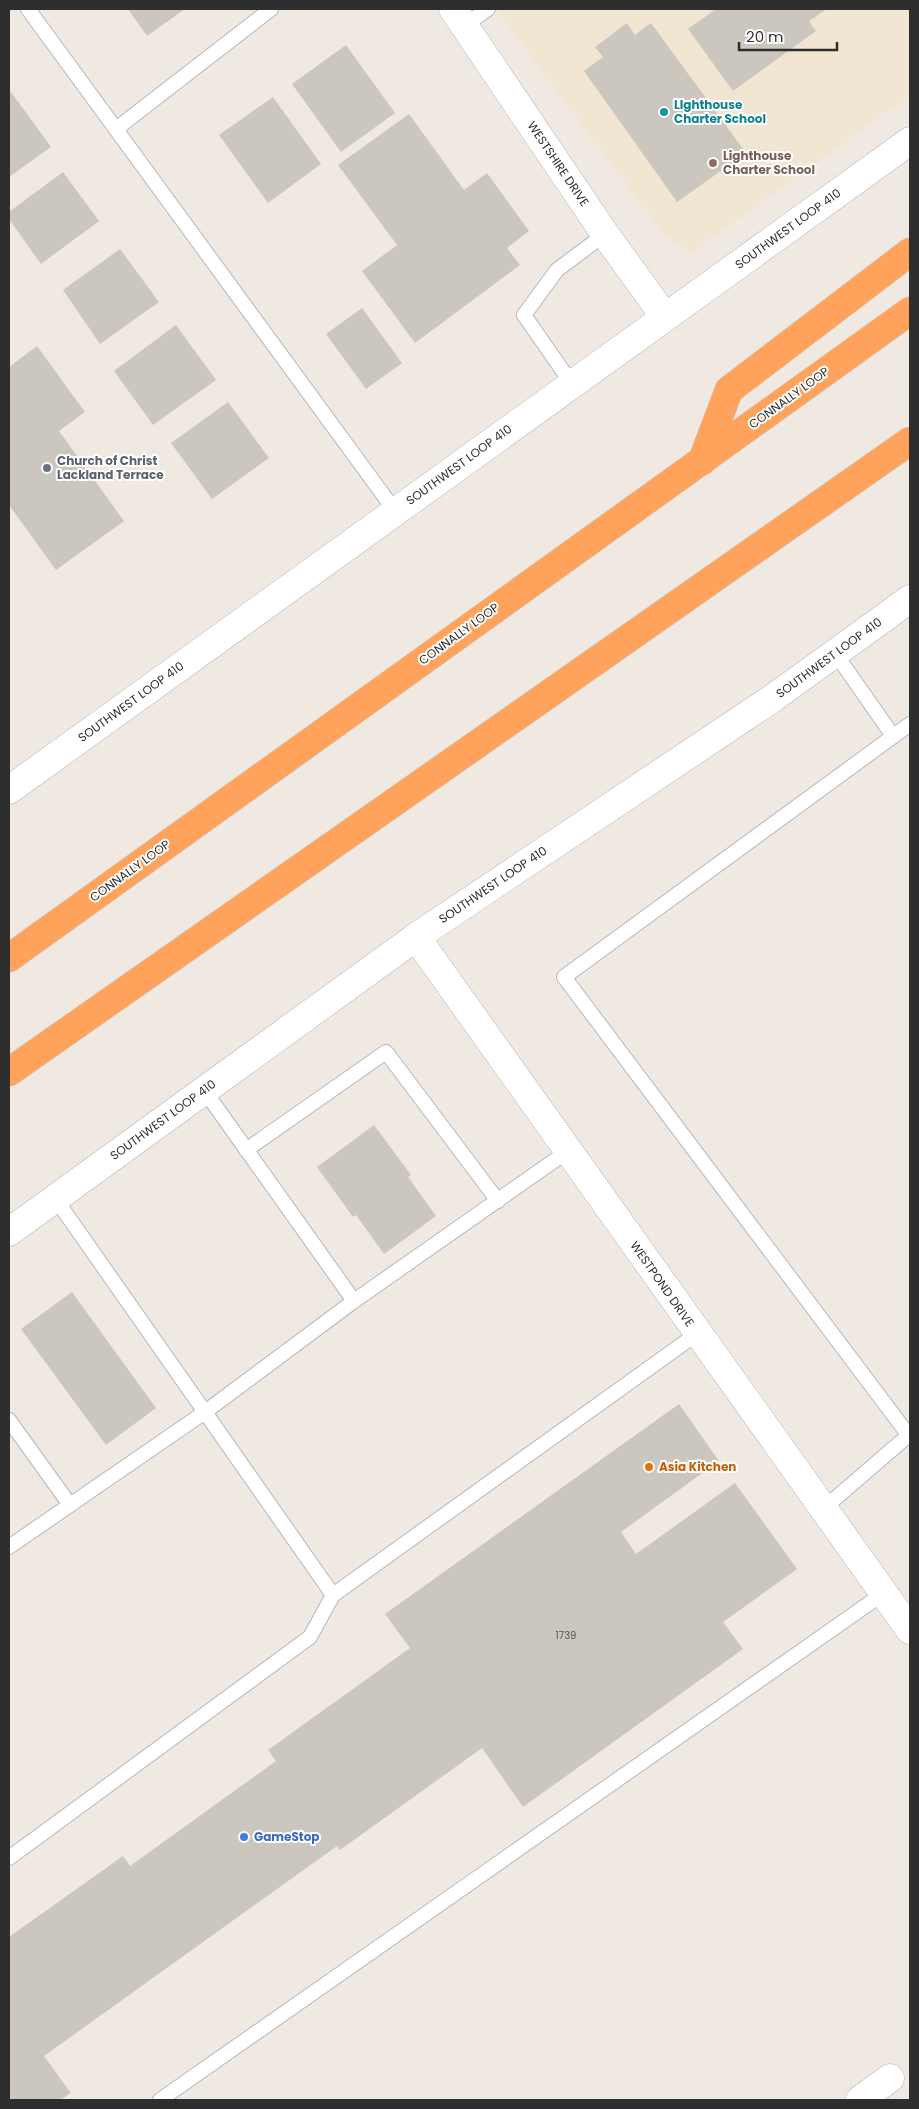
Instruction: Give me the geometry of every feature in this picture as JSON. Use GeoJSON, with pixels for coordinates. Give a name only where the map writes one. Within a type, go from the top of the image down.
{"type":"FeatureCollection","features":[{"type":"Feature","properties":{"kind":"highway"},"geometry":{"type":"LineString","coordinates":[[702,461],[729,390],[910,252]]}},
{"type":"Feature","properties":{"kind":"highway","name":"CONNALLY LOOP"},"geometry":{"type":"LineString","coordinates":[[9,958],[910,311]]}},
{"type":"Feature","properties":{"kind":"highway"},"geometry":{"type":"LineString","coordinates":[[9,1072],[910,441]]}},
{"type":"Feature","properties":{"kind":"main road","name":"WESTSHIRE DRIVE"},"geometry":{"type":"LineString","coordinates":[[459,17],[604,234],[665,317]]}},
{"type":"Feature","properties":{"kind":"main road","name":"SOUTHWEST LOOP 410"},"geometry":{"type":"LineString","coordinates":[[9,790],[910,141]]}},
{"type":"Feature","properties":{"kind":"main road","name":"SOUTHWEST LOOP 410"},"geometry":{"type":"LineString","coordinates":[[9,1232],[416,937],[774,698],[910,599]]}},
{"type":"Feature","properties":{"kind":"main road","name":"WESTPOND DRIVE"},"geometry":{"type":"LineString","coordinates":[[416,937],[910,1630]]}},
{"type":"Feature","properties":{"kind":"main road"},"geometry":{"type":"LineString","coordinates":[[860,2100],[890,2078]]}},
{"type":"Feature","properties":{"kind":"lane"},"geometry":{"type":"LineString","coordinates":[[28,9],[395,511]]}},
{"type":"Feature","properties":{"kind":"lane"},"geometry":{"type":"LineString","coordinates":[[116,129],[270,9]]}},
{"type":"Feature","properties":{"kind":"lane"},"geometry":{"type":"LineString","coordinates":[[459,17],[488,9]]}},
{"type":"Feature","properties":{"kind":"lane"},"geometry":{"type":"LineString","coordinates":[[572,384],[524,315],[557,270],[604,234]]}},
{"type":"Feature","properties":{"kind":"lane"},"geometry":{"type":"LineString","coordinates":[[835,653],[893,736]]}},
{"type":"Feature","properties":{"kind":"lane"},"geometry":{"type":"LineString","coordinates":[[823,1509],[910,1435],[564,977],[910,724]]}},
{"type":"Feature","properties":{"kind":"lane"},"geometry":{"type":"LineString","coordinates":[[246,1150],[386,1052],[498,1201]]}},
{"type":"Feature","properties":{"kind":"lane"},"geometry":{"type":"LineString","coordinates":[[204,1090],[354,1301]]}},
{"type":"Feature","properties":{"kind":"lane"},"geometry":{"type":"LineString","coordinates":[[9,1547],[205,1412],[354,1301],[568,1151]]}},
{"type":"Feature","properties":{"kind":"lane"},"geometry":{"type":"LineString","coordinates":[[55,1198],[333,1595]]}},
{"type":"Feature","properties":{"kind":"lane"},"geometry":{"type":"LineString","coordinates":[[9,1858],[310,1636],[333,1595],[698,1333]]}},
{"type":"Feature","properties":{"kind":"lane"},"geometry":{"type":"LineString","coordinates":[[9,1420],[70,1505]]}},
{"type":"Feature","properties":{"kind":"lane"},"geometry":{"type":"LineString","coordinates":[[160,2100],[884,1593]]}},
{"type":"Feature","properties":{"kind":"shaded area","name":"Lighthouse Charter School"},"geometry":{"type":"Polygon","coordinates":[[[496,9],[910,9],[910,95],[690,254],[660,230],[496,9]]]}},
{"type":"Feature","properties":{"kind":"building"},"geometry":{"type":"Polygon","coordinates":[[[128,9],[185,9],[147,36],[128,9]]]}},
{"type":"Feature","properties":{"kind":"building"},"geometry":{"type":"Polygon","coordinates":[[[716,9],[827,9],[809,21],[816,31],[733,91],[688,29],[716,9]]]}},
{"type":"Feature","properties":{"kind":"building","name":"LIghthouse Charter School"},"geometry":{"type":"Polygon","coordinates":[[[627,23],[635,35],[651,23],[746,153],[677,202],[584,71],[603,57],[595,47],[627,23]]]}},
{"type":"Feature","properties":{"kind":"building"},"geometry":{"type":"Polygon","coordinates":[[[346,45],[395,113],[341,152],[292,84],[346,45]]]}},
{"type":"Feature","properties":{"kind":"building"},"geometry":{"type":"Polygon","coordinates":[[[11,92],[51,147],[9,177],[9,94],[11,92]]]}},
{"type":"Feature","properties":{"kind":"building"},"geometry":{"type":"Polygon","coordinates":[[[273,97],[321,164],[268,203],[219,135],[273,97]]]}},
{"type":"Feature","properties":{"kind":"building"},"geometry":{"type":"Polygon","coordinates":[[[409,114],[464,190],[487,173],[529,231],[507,248],[520,265],[415,343],[362,271],[397,245],[338,165],[409,114]]]}},
{"type":"Feature","properties":{"kind":"building"},"geometry":{"type":"Polygon","coordinates":[[[63,172],[99,221],[41,264],[9,219],[9,212],[63,172]]]}},
{"type":"Feature","properties":{"kind":"building"},"geometry":{"type":"Polygon","coordinates":[[[120,249],[159,302],[100,344],[63,290],[120,249]]]}},
{"type":"Feature","properties":{"kind":"building"},"geometry":{"type":"Polygon","coordinates":[[[362,308],[402,363],[366,389],[326,334],[362,308]]]}},
{"type":"Feature","properties":{"kind":"building"},"geometry":{"type":"Polygon","coordinates":[[[176,325],[216,380],[153,425],[114,371],[176,325]]]}},
{"type":"Feature","properties":{"kind":"building","name":"Church of Christ Lackland Terrace"},"geometry":{"type":"Polygon","coordinates":[[[37,346],[85,412],[59,431],[124,521],[56,570],[9,505],[9,367],[37,346]]]}},
{"type":"Feature","properties":{"kind":"building"},"geometry":{"type":"Polygon","coordinates":[[[228,402],[269,458],[212,499],[171,443],[228,402]]]}},
{"type":"Feature","properties":{"kind":"building"},"geometry":{"type":"Polygon","coordinates":[[[374,1125],[411,1175],[408,1177],[436,1216],[384,1254],[356,1215],[353,1217],[317,1167],[374,1125]]]}},
{"type":"Feature","properties":{"kind":"building"},"geometry":{"type":"Polygon","coordinates":[[[72,1292],[156,1408],[106,1445],[21,1329],[72,1292]]]}},
{"type":"Feature","properties":{"kind":"building"},"geometry":{"type":"Polygon","coordinates":[[[679,1404],[719,1461],[621,1532],[636,1554],[735,1483],[797,1569],[723,1622],[743,1649],[523,1807],[482,1748],[340,1850],[337,1846],[44,2056],[71,2093],[60,2100],[9,2100],[9,1937],[123,1856],[130,1866],[276,1761],[268,1750],[410,1648],[385,1614],[679,1404]]]}},
{"type":"Feature","properties":{"kind":"place","name":"LIghthouse Charter School"},"geometry":{"type":"Point","coordinates":[664,112]}},
{"type":"Feature","properties":{"kind":"place","name":"Lighthouse Charter School"},"geometry":{"type":"Point","coordinates":[713,163]}},
{"type":"Feature","properties":{"kind":"place","name":"Church of Christ Lackland Terrace"},"geometry":{"type":"Point","coordinates":[47,468]}},
{"type":"Feature","properties":{"kind":"place","name":"Asia Kitchen"},"geometry":{"type":"Point","coordinates":[649,1467]}},
{"type":"Feature","properties":{"kind":"place","name":"GameStop"},"geometry":{"type":"Point","coordinates":[244,1837]}}]}
